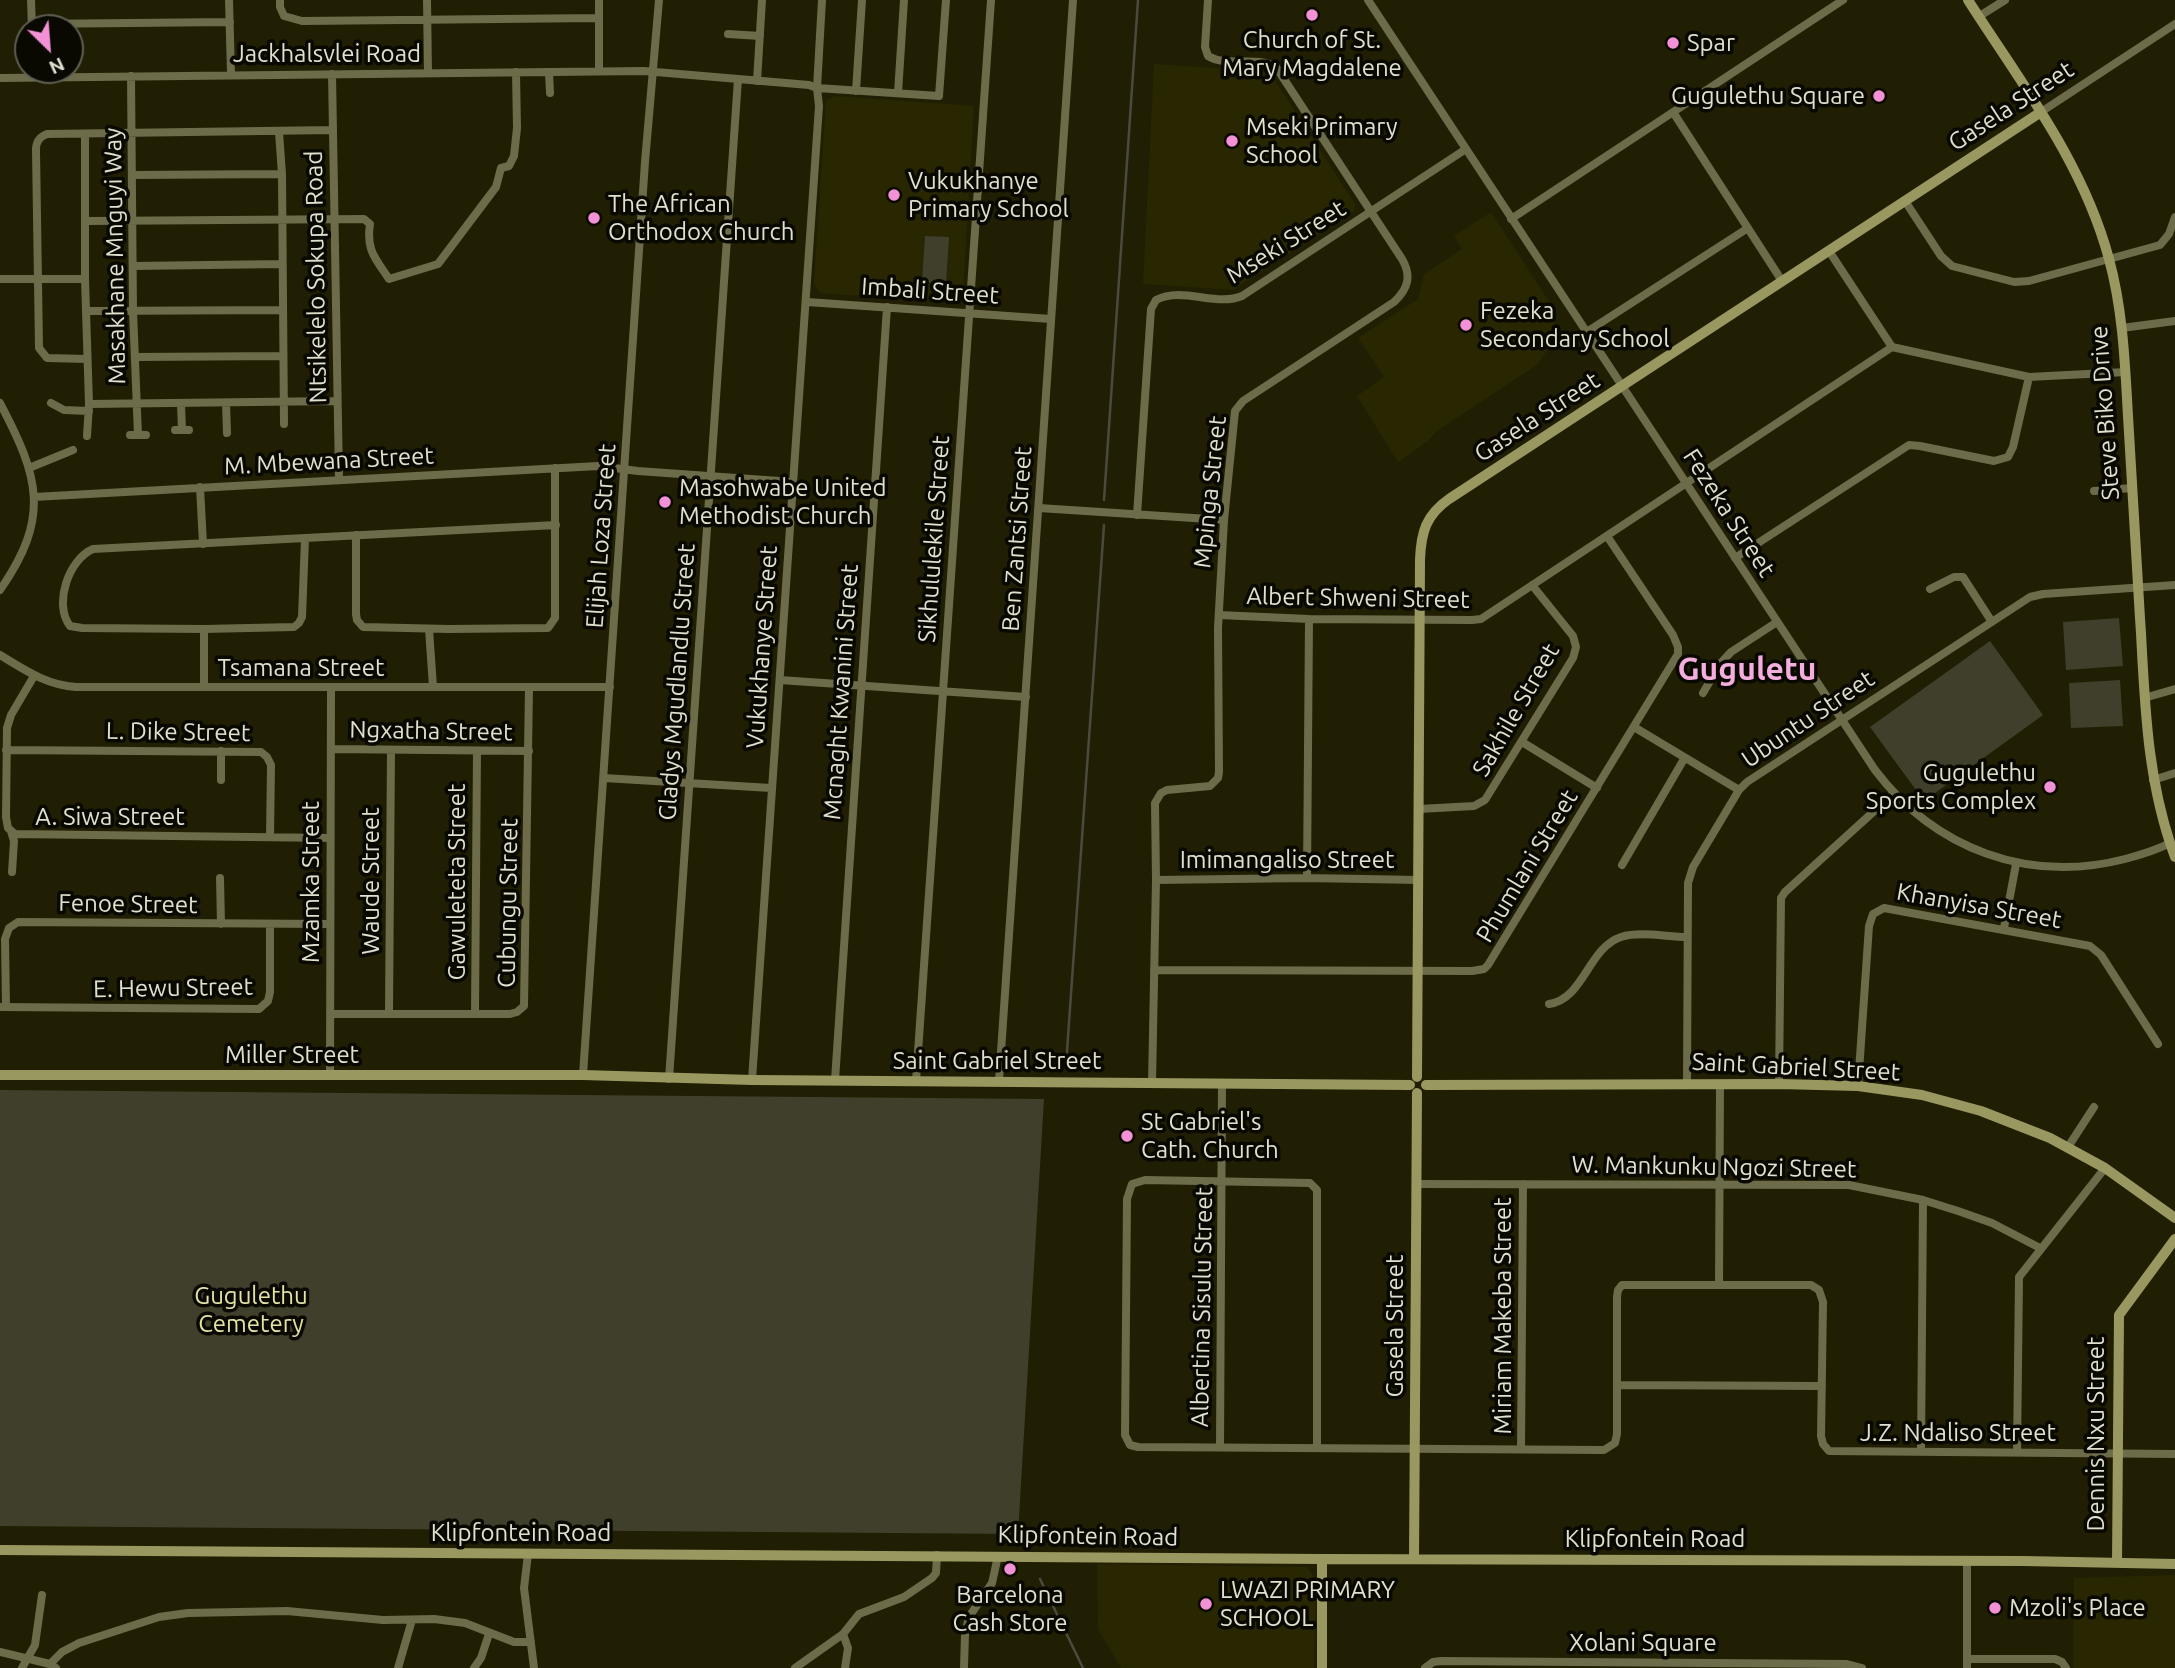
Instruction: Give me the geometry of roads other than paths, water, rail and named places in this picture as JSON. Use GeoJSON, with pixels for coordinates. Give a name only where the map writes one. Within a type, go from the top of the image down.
{"type":"FeatureCollection","features":[{"type":"Feature","properties":{"kind":"street"},"geometry":{"type":"LineString","coordinates":[[229,0],[231,74]]}},
{"type":"Feature","properties":{"kind":"street"},"geometry":{"type":"LineString","coordinates":[[280,0],[284,16],[302,22],[598,18]]}},
{"type":"Feature","properties":{"kind":"street"},"geometry":{"type":"LineString","coordinates":[[427,0],[428,73]]}},
{"type":"Feature","properties":{"kind":"street"},"geometry":{"type":"LineString","coordinates":[[599,0],[599,71]]}},
{"type":"Feature","properties":{"kind":"street","name":"Elijah Loza Street"},"geometry":{"type":"LineString","coordinates":[[583,1075],[645,162],[659,0]]}},
{"type":"Feature","properties":{"kind":"street"},"geometry":{"type":"LineString","coordinates":[[757,81],[762,0]]}},
{"type":"Feature","properties":{"kind":"street","name":"Vukukhanye Street"},"geometry":{"type":"LineString","coordinates":[[752,1080],[807,302],[819,106],[817,88],[822,0]]}},
{"type":"Feature","properties":{"kind":"street"},"geometry":{"type":"LineString","coordinates":[[856,91],[862,0]]}},
{"type":"Feature","properties":{"kind":"street"},"geometry":{"type":"LineString","coordinates":[[898,93],[904,0]]}},
{"type":"Feature","properties":{"kind":"street"},"geometry":{"type":"LineString","coordinates":[[653,73],[939,96],[946,0]]}},
{"type":"Feature","properties":{"kind":"street","name":"Sikhululekile Street"},"geometry":{"type":"LineString","coordinates":[[916,1081],[991,0]]}},
{"type":"Feature","properties":{"kind":"street","name":"Ben Zantsi Street"},"geometry":{"type":"LineString","coordinates":[[999,1081],[1073,0]]}},
{"type":"Feature","properties":{"kind":"street","name":"Mpinga Street"},"geometry":{"type":"LineString","coordinates":[[1152,1083],[1156,880],[1154,816],[1157,798],[1161,793],[1172,789],[1210,786],[1218,778],[1219,615],[1233,420],[1239,404],[1394,302],[1408,282],[1405,264],[1276,67],[1265,62],[1217,60],[1208,56],[1205,43],[1208,0]]}},
{"type":"Feature","properties":{"kind":"street","name":"Fezeka Street"},"geometry":{"type":"LineString","coordinates":[[1368,0],[1585,333],[1875,770],[1894,794],[1947,836],[2016,864],[2083,867],[2148,853],[2170,843]]}},
{"type":"Feature","properties":{"kind":"street"},"geometry":{"type":"LineString","coordinates":[[1511,219],[1843,0]]}},
{"type":"Feature","properties":{"kind":"street","name":"Steve Biko Drive"},"geometry":{"type":"LineString","coordinates":[[1968,0],[2041,112],[2079,179],[2109,258],[2122,328],[2126,372],[2144,698],[2152,780],[2175,857]]}},
{"type":"Feature","properties":{"kind":"street"},"geometry":{"type":"LineString","coordinates":[[1978,17],[2005,0]]}},
{"type":"Feature","properties":{"kind":"street"},"geometry":{"type":"LineString","coordinates":[[84,25],[230,22]]}},
{"type":"Feature","properties":{"kind":"street","name":"Gasela Street"},"geometry":{"type":"LineString","coordinates":[[1414,1559],[1420,619],[1421,540],[1427,521],[1439,506],[2175,24]]}},
{"type":"Feature","properties":{"kind":"street"},"geometry":{"type":"LineString","coordinates":[[728,34],[760,36]]}},
{"type":"Feature","properties":{"kind":"street","name":"Jackhalsvlei Road"},"geometry":{"type":"LineString","coordinates":[[84,75],[599,71],[653,73]]}},
{"type":"Feature","properties":{"kind":"street"},"geometry":{"type":"LineString","coordinates":[[86,221],[364,219],[370,224],[368,242],[371,252],[389,279],[438,264],[496,187],[501,169],[509,166],[514,156],[518,113],[516,72]]}},
{"type":"Feature","properties":{"kind":"street"},"geometry":{"type":"LineString","coordinates":[[549,72],[550,93]]}},
{"type":"Feature","properties":{"kind":"street","name":"Ntsikelelo Sokupa Road"},"geometry":{"type":"LineString","coordinates":[[332,74],[339,480]]}},
{"type":"Feature","properties":{"kind":"street","name":"Masakhane Mnguyi Way"},"geometry":{"type":"LineString","coordinates":[[131,76],[133,312],[138,435]]}},
{"type":"Feature","properties":{"kind":"street","name":"Gladys Mgudlandlu Street"},"geometry":{"type":"LineString","coordinates":[[669,1079],[738,79]]}},
{"type":"Feature","properties":{"kind":"street"},"geometry":{"type":"LineString","coordinates":[[1673,112],[1782,281]]}},
{"type":"Feature","properties":{"kind":"street"},"geometry":{"type":"LineString","coordinates":[[87,359],[47,358],[39,348],[36,150],[38,140],[43,135],[333,130]]}},
{"type":"Feature","properties":{"kind":"street"},"geometry":{"type":"LineString","coordinates":[[279,132],[282,174],[284,424]]}},
{"type":"Feature","properties":{"kind":"street"},"geometry":{"type":"LineString","coordinates":[[85,134],[88,436]]}},
{"type":"Feature","properties":{"kind":"street","name":"Mseki Street"},"geometry":{"type":"LineString","coordinates":[[1137,515],[1153,304],[1161,297],[1167,296],[1230,299],[1242,296],[1466,149]]}},
{"type":"Feature","properties":{"kind":"street"},"geometry":{"type":"LineString","coordinates":[[132,175],[282,174]]}},
{"type":"Feature","properties":{"kind":"street"},"geometry":{"type":"LineString","coordinates":[[1905,201],[1941,256],[1958,270],[2022,282],[2160,245],[2169,234],[2175,217]]}},
{"type":"Feature","properties":{"kind":"street"},"geometry":{"type":"LineString","coordinates":[[1585,333],[1748,228]]}},
{"type":"Feature","properties":{"kind":"street"},"geometry":{"type":"LineString","coordinates":[[1829,251],[1892,348],[2029,377],[2126,372]]}},
{"type":"Feature","properties":{"kind":"street"},"geometry":{"type":"LineString","coordinates":[[133,266],[282,264]]}},
{"type":"Feature","properties":{"kind":"street"},"geometry":{"type":"LineString","coordinates":[[0,279],[85,279]]}},
{"type":"Feature","properties":{"kind":"street","name":"Imbali Street"},"geometry":{"type":"LineString","coordinates":[[807,302],[1052,319]]}},
{"type":"Feature","properties":{"kind":"street","name":"Mcnaght Kwanini Street"},"geometry":{"type":"LineString","coordinates":[[835,1080],[887,307]]}},
{"type":"Feature","properties":{"kind":"street"},"geometry":{"type":"LineString","coordinates":[[88,311],[282,310]]}},
{"type":"Feature","properties":{"kind":"street"},"geometry":{"type":"LineString","coordinates":[[2122,328],[2175,321]]}},
{"type":"Feature","properties":{"kind":"street","name":"Albert Shweni Street"},"geometry":{"type":"LineString","coordinates":[[1219,615],[1309,619],[1480,618],[1892,348]]}},
{"type":"Feature","properties":{"kind":"street"},"geometry":{"type":"LineString","coordinates":[[136,357],[283,356]]}},
{"type":"Feature","properties":{"kind":"street"},"geometry":{"type":"LineString","coordinates":[[1735,558],[1909,446],[1994,461],[2008,457],[2013,447],[2029,377]]}},
{"type":"Feature","properties":{"kind":"street"},"geometry":{"type":"LineString","coordinates":[[51,403],[64,410],[137,403],[336,401]]}},
{"type":"Feature","properties":{"kind":"street"},"geometry":{"type":"LineString","coordinates":[[0,403],[25,452],[34,497],[28,539],[14,569],[0,590]]}},
{"type":"Feature","properties":{"kind":"street"},"geometry":{"type":"LineString","coordinates":[[226,403],[227,433]]}},
{"type":"Feature","properties":{"kind":"street"},"geometry":{"type":"LineString","coordinates":[[181,404],[182,430]]}},
{"type":"Feature","properties":{"kind":"street"},"geometry":{"type":"LineString","coordinates":[[29,468],[73,450]]}},
{"type":"Feature","properties":{"kind":"street","name":"M. Mbewana Street"},"geometry":{"type":"LineString","coordinates":[[34,497],[604,466],[793,482]]}},
{"type":"Feature","properties":{"kind":"street"},"geometry":{"type":"LineString","coordinates":[[356,535],[356,614],[360,624],[371,628],[429,629],[536,629],[551,626],[555,618],[555,468]]}},
{"type":"Feature","properties":{"kind":"street"},"geometry":{"type":"LineString","coordinates":[[200,487],[203,544]]}},
{"type":"Feature","properties":{"kind":"street"},"geometry":{"type":"LineString","coordinates":[[2094,491],[2132,488]]}},
{"type":"Feature","properties":{"kind":"street"},"geometry":{"type":"LineString","coordinates":[[1039,508],[1224,520]]}},
{"type":"Feature","properties":{"kind":"street"},"geometry":{"type":"LineString","coordinates":[[305,539],[302,617],[299,624],[288,628],[75,628],[65,619],[63,605],[72,572],[82,556],[90,550],[556,525]]}},
{"type":"Feature","properties":{"kind":"street","name":"Phumlani Street"},"geometry":{"type":"LineString","coordinates":[[1154,970],[1418,971],[1479,970],[1488,965],[1675,662],[1678,647],[1607,536]]}},
{"type":"Feature","properties":{"kind":"street"},"geometry":{"type":"LineString","coordinates":[[1930,589],[1954,577],[1963,577],[1992,622]]}},
{"type":"Feature","properties":{"kind":"street","name":"Sakhile Street"},"geometry":{"type":"LineString","coordinates":[[1419,809],[1480,804],[1490,794],[1573,658],[1576,647],[1573,636],[1532,585]]}},
{"type":"Feature","properties":{"kind":"street","name":"Ubuntu Street"},"geometry":{"type":"LineString","coordinates":[[1687,1083],[1687,937],[1690,876],[1739,790],[1760,772],[1842,718],[2036,595],[2175,585]]}},
{"type":"Feature","properties":{"kind":"street"},"geometry":{"type":"LineString","coordinates":[[1307,878],[1309,619]]}},
{"type":"Feature","properties":{"kind":"street"},"geometry":{"type":"LineString","coordinates":[[1703,693],[1720,664],[1731,652],[1777,622]]}},
{"type":"Feature","properties":{"kind":"street"},"geometry":{"type":"LineString","coordinates":[[204,629],[204,687]]}},
{"type":"Feature","properties":{"kind":"street"},"geometry":{"type":"LineString","coordinates":[[429,629],[433,687]]}},
{"type":"Feature","properties":{"kind":"street","name":"Tsamana Street"},"geometry":{"type":"LineString","coordinates":[[0,655],[34,676],[55,684],[76,687],[610,687]]}},
{"type":"Feature","properties":{"kind":"street","name":"A. Siwa Street"},"geometry":{"type":"LineString","coordinates":[[34,676],[11,715],[6,750],[6,817],[10,831],[24,836],[330,838]]}},
{"type":"Feature","properties":{"kind":"street"},"geometry":{"type":"LineString","coordinates":[[780,680],[1026,697]]}},
{"type":"Feature","properties":{"kind":"street","name":"Mzamka Street"},"geometry":{"type":"LineString","coordinates":[[330,1076],[331,688]]}},
{"type":"Feature","properties":{"kind":"street","name":"Cubungu Street"},"geometry":{"type":"LineString","coordinates":[[331,1014],[514,1013],[522,1009],[526,1000],[529,688]]}},
{"type":"Feature","properties":{"kind":"street"},"geometry":{"type":"LineString","coordinates":[[2144,698],[2175,689]]}},
{"type":"Feature","properties":{"kind":"street"},"geometry":{"type":"LineString","coordinates":[[1634,727],[1739,790]]}},
{"type":"Feature","properties":{"kind":"street"},"geometry":{"type":"LineString","coordinates":[[1522,742],[1597,788]]}},
{"type":"Feature","properties":{"kind":"street","name":"Ngxatha Street"},"geometry":{"type":"LineString","coordinates":[[332,749],[529,751]]}},
{"type":"Feature","properties":{"kind":"street","name":"L. Dike Street"},"geometry":{"type":"LineString","coordinates":[[6,750],[257,751],[267,757],[271,769],[270,837]]}},
{"type":"Feature","properties":{"kind":"street","name":"Waude Street"},"geometry":{"type":"LineString","coordinates":[[389,1012],[391,750]]}},
{"type":"Feature","properties":{"kind":"street"},"geometry":{"type":"LineString","coordinates":[[221,751],[221,780]]}},
{"type":"Feature","properties":{"kind":"street","name":"Gawuleteta Street"},"geometry":{"type":"LineString","coordinates":[[475,1013],[477,751]]}},
{"type":"Feature","properties":{"kind":"street"},"geometry":{"type":"LineString","coordinates":[[1622,865],[1684,759]]}},
{"type":"Feature","properties":{"kind":"street"},"geometry":{"type":"LineString","coordinates":[[2152,780],[2175,774]]}},
{"type":"Feature","properties":{"kind":"street"},"geometry":{"type":"LineString","coordinates":[[604,778],[771,788]]}},
{"type":"Feature","properties":{"kind":"street"},"geometry":{"type":"LineString","coordinates":[[1779,1084],[1781,898],[1894,794]]}},
{"type":"Feature","properties":{"kind":"street"},"geometry":{"type":"LineString","coordinates":[[10,831],[14,841],[12,872]]}},
{"type":"Feature","properties":{"kind":"street"},"geometry":{"type":"LineString","coordinates":[[2004,929],[2016,864]]}},
{"type":"Feature","properties":{"kind":"street"},"geometry":{"type":"LineString","coordinates":[[220,878],[221,924]]}},
{"type":"Feature","properties":{"kind":"street","name":"Imimangaliso Street"},"geometry":{"type":"LineString","coordinates":[[1156,880],[1419,880]]}},
{"type":"Feature","properties":{"kind":"street","name":"Khanyisa Street"},"geometry":{"type":"LineString","coordinates":[[1858,1086],[1869,926],[1873,914],[1884,908],[2091,946],[2097,950],[2158,1044]]}},
{"type":"Feature","properties":{"kind":"street","name":"Fenoe Street"},"geometry":{"type":"LineString","coordinates":[[3,1007],[5,939],[7,931],[15,923],[329,924]]}},
{"type":"Feature","properties":{"kind":"street","name":"E. Hewu Street"},"geometry":{"type":"LineString","coordinates":[[3,1007],[260,1009],[268,1001],[270,992],[270,925]]}},
{"type":"Feature","properties":{"kind":"street"},"geometry":{"type":"LineString","coordinates":[[1549,1004],[1564,999],[1602,950],[1618,938],[1636,935],[1687,937]]}},
{"type":"Feature","properties":{"kind":"street","name":"Miller Street"},"geometry":{"type":"LineString","coordinates":[[0,1075],[583,1075]]}},
{"type":"Feature","properties":{"kind":"street","name":"Saint Gabriel Street"},"geometry":{"type":"LineString","coordinates":[[583,1075],[752,1080],[1858,1086],[1922,1095],[1981,1111],[2032,1130],[2105,1168],[2175,1218]]}},
{"type":"Feature","properties":{"kind":"street","name":"Albertina Sisulu Street"},"geometry":{"type":"LineString","coordinates":[[1220,1447],[1223,1083]]}},
{"type":"Feature","properties":{"kind":"street"},"geometry":{"type":"LineString","coordinates":[[1719,1285],[1720,1085]]}},
{"type":"Feature","properties":{"kind":"street"},"geometry":{"type":"LineString","coordinates":[[2068,1147],[2094,1107]]}},
{"type":"Feature","properties":{"kind":"street"},"geometry":{"type":"LineString","coordinates":[[2017,1452],[2018,1281],[2022,1270],[2105,1168]]}},
{"type":"Feature","properties":{"kind":"street"},"geometry":{"type":"LineString","coordinates":[[1317,1448],[1317,1190],[1310,1183],[1146,1181],[1132,1184],[1127,1199],[1125,1421],[1125,1438],[1130,1446],[1220,1447],[1317,1448],[1415,1449],[1601,1450],[1615,1443],[1617,1434],[1617,1385],[1617,1297],[1620,1288],[1626,1284],[1811,1285],[1816,1288],[1823,1302],[1822,1386],[1617,1385]]}},
{"type":"Feature","properties":{"kind":"street","name":"W. Mankunku Ngozi Street"},"geometry":{"type":"LineString","coordinates":[[1417,1184],[1849,1185],[1923,1200],[1992,1223],[2040,1248]]}},
{"type":"Feature","properties":{"kind":"street","name":"Miriam Makeba Street"},"geometry":{"type":"LineString","coordinates":[[1521,1449],[1523,1184]]}},
{"type":"Feature","properties":{"kind":"street"},"geometry":{"type":"LineString","coordinates":[[1921,1451],[1923,1200]]}},
{"type":"Feature","properties":{"kind":"street","name":"Dennis Nxu Street"},"geometry":{"type":"LineString","coordinates":[[2117,1563],[2119,1315],[2175,1239]]}},
{"type":"Feature","properties":{"kind":"street","name":"J.Z. Ndaliso Street"},"geometry":{"type":"LineString","coordinates":[[1822,1386],[1821,1436],[1826,1449],[1834,1452],[2175,1454]]}},
{"type":"Feature","properties":{"kind":"street","name":"Klipfontein Road"},"geometry":{"type":"LineString","coordinates":[[0,1550],[2175,1564]]}},
{"type":"Feature","properties":{"kind":"street"},"geometry":{"type":"LineString","coordinates":[[528,1554],[524,1588],[534,1668]]}},
{"type":"Feature","properties":{"kind":"street"},"geometry":{"type":"LineString","coordinates":[[795,1668],[843,1634],[859,1614],[904,1597],[932,1578],[936,1573],[937,1555]]}},
{"type":"Feature","properties":{"kind":"street"},"geometry":{"type":"LineString","coordinates":[[964,1668],[965,1634],[969,1617],[992,1583],[998,1556]]}},
{"type":"Feature","properties":{"kind":"street"},"geometry":{"type":"LineString","coordinates":[[1322,1559],[1322,1668]]}},
{"type":"Feature","properties":{"kind":"street"},"geometry":{"type":"LineString","coordinates":[[1968,1561],[1967,1663],[2055,1659],[2062,1662],[2066,1668]]}},
{"type":"Feature","properties":{"kind":"street"},"geometry":{"type":"LineString","coordinates":[[22,1668],[36,1641],[42,1595]]}},
{"type":"Feature","properties":{"kind":"street"},"geometry":{"type":"LineString","coordinates":[[0,1652],[53,1666],[62,1651],[159,1616],[287,1611],[383,1620],[465,1623],[514,1642],[531,1642]]}},
{"type":"Feature","properties":{"kind":"street"},"geometry":{"type":"LineString","coordinates":[[398,1668],[412,1620]]}},
{"type":"Feature","properties":{"kind":"street"},"geometry":{"type":"LineString","coordinates":[[474,1668],[481,1658],[489,1634]]}},
{"type":"Feature","properties":{"kind":"street"},"geometry":{"type":"LineString","coordinates":[[843,1634],[848,1648],[845,1668]]}},
{"type":"Feature","properties":{"kind":"street","name":"Xolani Square"},"geometry":{"type":"LineString","coordinates":[[1425,1668],[1433,1662],[1441,1661],[1643,1665],[1847,1664],[1862,1668]]}},
{"type":"Feature","properties":{"kind":"waterway"},"geometry":{"type":"LineString","coordinates":[[1104,500],[1138,0]]}},
{"type":"Feature","properties":{"kind":"waterway"},"geometry":{"type":"LineString","coordinates":[[1066,1065],[1104,525]]}},
{"type":"Feature","properties":{"kind":"waterway"},"geometry":{"type":"LineString","coordinates":[[1040,1579],[1083,1668]]}},
{"type":"Feature","properties":{"kind":"place","name":"Church of St. Mary Magdalene"},"geometry":{"type":"Point","coordinates":[1312,15]}},
{"type":"Feature","properties":{"kind":"place","name":"Spar"},"geometry":{"type":"Point","coordinates":[1673,43]}},
{"type":"Feature","properties":{"kind":"place","name":"Gugulethu Square"},"geometry":{"type":"Point","coordinates":[1879,96]}},
{"type":"Feature","properties":{"kind":"place","name":"Mseki Primary School"},"geometry":{"type":"Point","coordinates":[1232,141]}},
{"type":"Feature","properties":{"kind":"place","name":"Vukukhanye Primary School"},"geometry":{"type":"Point","coordinates":[894,195]}},
{"type":"Feature","properties":{"kind":"place","name":"The African Orthodox Church"},"geometry":{"type":"Point","coordinates":[594,218]}},
{"type":"Feature","properties":{"kind":"place","name":"Fezeka Secondary School"},"geometry":{"type":"Point","coordinates":[1466,325]}},
{"type":"Feature","properties":{"kind":"place","name":"Masohwabe United Methodist Church"},"geometry":{"type":"Point","coordinates":[665,502]}},
{"type":"Feature","properties":{"kind":"place","name":"Gugulethu Sports Complex"},"geometry":{"type":"Point","coordinates":[2050,787]}},
{"type":"Feature","properties":{"kind":"place","name":"St Gabriel's Cath. Church"},"geometry":{"type":"Point","coordinates":[1127,1136]}},
{"type":"Feature","properties":{"kind":"place","name":"Barcelona Cash Store"},"geometry":{"type":"Point","coordinates":[1010,1569]}},
{"type":"Feature","properties":{"kind":"place","name":"LWAZI PRIMARY SCHOOL"},"geometry":{"type":"Point","coordinates":[1206,1604]}},
{"type":"Feature","properties":{"kind":"place","name":"Mzoli's Place"},"geometry":{"type":"Point","coordinates":[1995,1608]}},
{"type":"Feature","properties":{"kind":"district","name":"Guguletu"},"geometry":{"type":"Point","coordinates":[1747,669]}},
{"type":"Feature","properties":{"kind":"park label","name":"Gugulethu Cemetery"},"geometry":{"type":"Point","coordinates":[251,1310]}}]}
